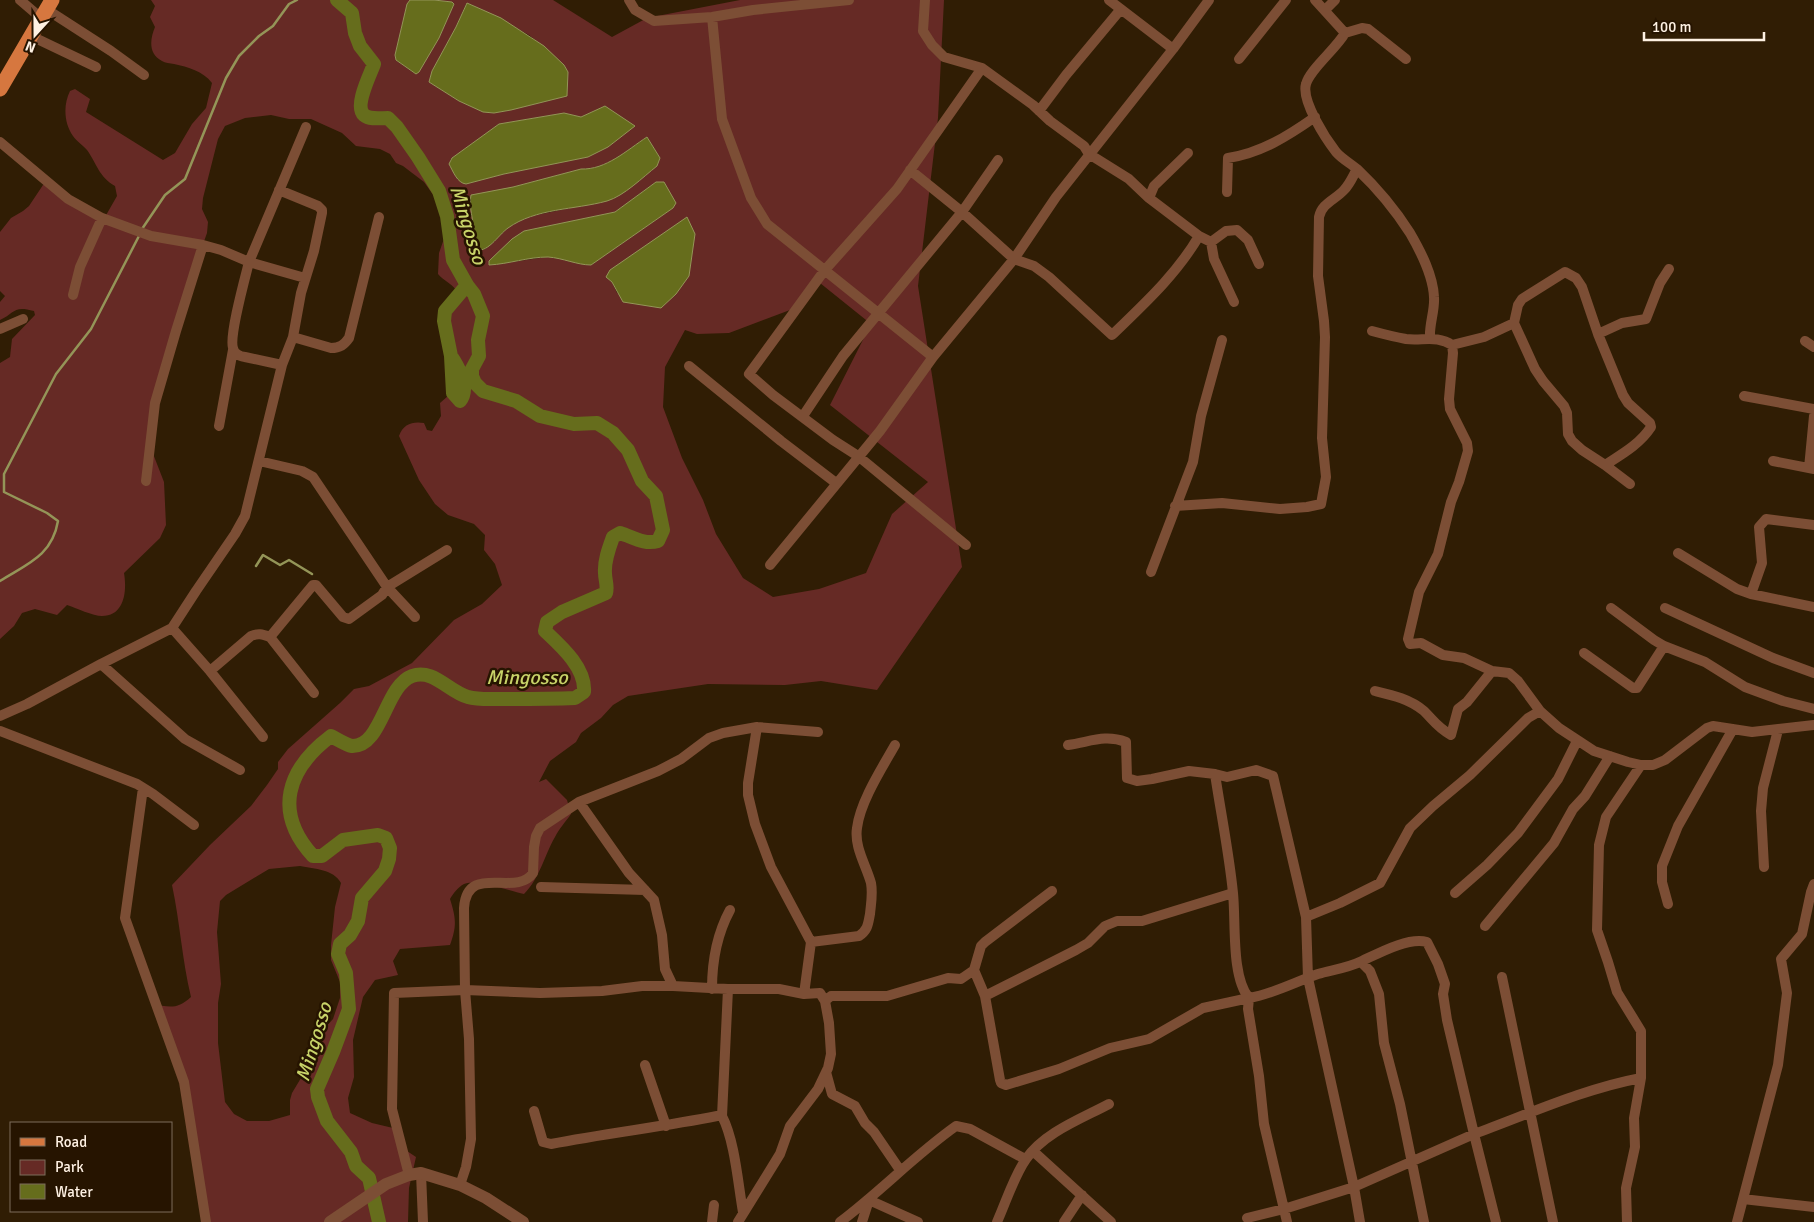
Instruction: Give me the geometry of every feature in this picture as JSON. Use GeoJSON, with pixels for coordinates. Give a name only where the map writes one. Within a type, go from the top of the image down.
{"type":"FeatureCollection","features":[{"type":"Feature","properties":{"kind":"main road"},"geometry":{"type":"LineString","coordinates":[[0,89],[46,9]]}},
{"type":"Feature","properties":{"kind":"street"},"geometry":{"type":"LineString","coordinates":[[20,0],[46,9],[144,75]]}},
{"type":"Feature","properties":{"kind":"street"},"geometry":{"type":"LineString","coordinates":[[629,0],[635,10],[654,21],[712,17],[753,10],[849,0]]}},
{"type":"Feature","properties":{"kind":"street"},"geometry":{"type":"LineString","coordinates":[[925,0],[923,31],[932,45],[944,57],[982,68],[1084,146],[1089,154],[1129,179],[1199,236],[1211,242]]}},
{"type":"Feature","properties":{"kind":"street"},"geometry":{"type":"LineString","coordinates":[[1109,0],[1173,50]]}},
{"type":"Feature","properties":{"kind":"street"},"geometry":{"type":"LineString","coordinates":[[770,565],[880,431],[933,357],[1014,259],[1056,197],[1173,50],[1209,0]]}},
{"type":"Feature","properties":{"kind":"street"},"geometry":{"type":"LineString","coordinates":[[1239,59],[1286,0]]}},
{"type":"Feature","properties":{"kind":"street"},"geometry":{"type":"LineString","coordinates":[[1315,0],[1345,33]]}},
{"type":"Feature","properties":{"kind":"street"},"geometry":{"type":"LineString","coordinates":[[1324,10],[1335,0]]}},
{"type":"Feature","properties":{"kind":"street"},"geometry":{"type":"LineString","coordinates":[[1039,111],[1121,9]]}},
{"type":"Feature","properties":{"kind":"street"},"geometry":{"type":"LineString","coordinates":[[712,17],[722,119],[751,198],[767,224],[933,357]]}},
{"type":"Feature","properties":{"kind":"street"},"geometry":{"type":"LineString","coordinates":[[1406,59],[1368,29],[1362,28],[1345,33],[1308,78],[1305,86],[1306,97],[1325,137],[1338,154],[1357,169],[1397,216],[1410,233],[1423,258],[1434,297],[1429,331],[1430,338]]}},
{"type":"Feature","properties":{"kind":"street"},"geometry":{"type":"LineString","coordinates":[[30,36],[96,68]]}},
{"type":"Feature","properties":{"kind":"street"},"geometry":{"type":"LineString","coordinates":[[966,545],[858,456],[833,440],[748,374],[824,271],[897,188],[982,68]]}},
{"type":"Feature","properties":{"kind":"street"},"geometry":{"type":"LineString","coordinates":[[1227,192],[1228,158],[1242,156],[1268,146],[1315,117]]}},
{"type":"Feature","properties":{"kind":"street"},"geometry":{"type":"LineString","coordinates":[[219,426],[233,350],[232,343],[236,317],[248,262],[306,127]]}},
{"type":"Feature","properties":{"kind":"street"},"geometry":{"type":"LineString","coordinates":[[0,142],[16,153],[68,199],[102,218],[152,236],[203,245],[221,250],[248,262],[305,278]]}},
{"type":"Feature","properties":{"kind":"street"},"geometry":{"type":"LineString","coordinates":[[1150,198],[1154,186],[1188,153]]}},
{"type":"Feature","properties":{"kind":"street"},"geometry":{"type":"LineString","coordinates":[[802,416],[843,356],[962,212],[998,160]]}},
{"type":"Feature","properties":{"kind":"street"},"geometry":{"type":"LineString","coordinates":[[1175,506],[1222,503],[1280,509],[1321,504],[1326,477],[1322,438],[1325,337],[1318,276],[1320,216],[1325,205],[1343,192],[1357,169]]}},
{"type":"Feature","properties":{"kind":"street"},"geometry":{"type":"LineString","coordinates":[[910,170],[962,212],[1014,259],[1034,266],[1049,277],[1112,335],[1164,284],[1188,254],[1199,236]]}},
{"type":"Feature","properties":{"kind":"street"},"geometry":{"type":"LineString","coordinates":[[0,716],[27,704],[172,628],[246,516],[282,365],[293,336],[322,210],[318,206],[279,190]]}},
{"type":"Feature","properties":{"kind":"street"},"geometry":{"type":"LineString","coordinates":[[293,336],[331,348],[338,348],[349,338],[379,217]]}},
{"type":"Feature","properties":{"kind":"street"},"geometry":{"type":"LineString","coordinates":[[73,295],[80,268],[102,218]]}},
{"type":"Feature","properties":{"kind":"street"},"geometry":{"type":"LineString","coordinates":[[1211,242],[1226,231],[1237,230],[1248,240],[1259,264]]}},
{"type":"Feature","properties":{"kind":"street"},"geometry":{"type":"LineString","coordinates":[[1211,242],[1214,259],[1234,302]]}},
{"type":"Feature","properties":{"kind":"street"},"geometry":{"type":"LineString","coordinates":[[146,482],[155,403],[203,245]]}},
{"type":"Feature","properties":{"kind":"street"},"geometry":{"type":"LineString","coordinates":[[1598,334],[1622,323],[1646,318],[1660,283],[1669,268]]}},
{"type":"Feature","properties":{"kind":"street"},"geometry":{"type":"LineString","coordinates":[[1606,465],[1634,446],[1647,434],[1651,428],[1650,423],[1628,403],[1623,395],[1598,334],[1582,287],[1576,278],[1565,272],[1522,299],[1518,306],[1514,323],[1542,381],[1564,406],[1567,413],[1568,434],[1572,441],[1630,484]]}},
{"type":"Feature","properties":{"kind":"street"},"geometry":{"type":"LineString","coordinates":[[0,330],[23,319]]}},
{"type":"Feature","properties":{"kind":"street"},"geometry":{"type":"LineString","coordinates":[[1452,346],[1484,337],[1514,323]]}},
{"type":"Feature","properties":{"kind":"street"},"geometry":{"type":"LineString","coordinates":[[1372,331],[1406,339],[1430,338],[1446,341],[1452,346],[1450,409],[1467,443],[1468,451],[1451,502],[1438,554],[1419,592],[1408,639],[1410,644],[1420,643],[1443,655],[1464,658],[1492,672],[1509,673],[1518,681],[1540,711],[1558,728],[1594,751],[1642,765],[1665,760],[1707,728],[1713,726],[1752,732],[1814,725]]}},
{"type":"Feature","properties":{"kind":"street"},"geometry":{"type":"LineString","coordinates":[[1150,572],[1193,462],[1201,416],[1222,340]]}},
{"type":"Feature","properties":{"kind":"street"},"geometry":{"type":"LineString","coordinates":[[233,350],[239,356],[282,365]]}},
{"type":"Feature","properties":{"kind":"street"},"geometry":{"type":"LineString","coordinates":[[689,366],[836,484]]}},
{"type":"Feature","properties":{"kind":"street"},"geometry":{"type":"LineString","coordinates":[[1744,396],[1814,409]]}},
{"type":"Feature","properties":{"kind":"street"},"geometry":{"type":"LineString","coordinates":[[1773,461],[1811,469],[1814,416]]}},
{"type":"Feature","properties":{"kind":"street"},"geometry":{"type":"LineString","coordinates":[[260,461],[302,471],[313,477],[387,587],[415,617]]}},
{"type":"Feature","properties":{"kind":"street"},"geometry":{"type":"LineString","coordinates":[[1751,594],[1762,563],[1759,527],[1762,523],[1766,519],[1814,525]]}},
{"type":"Feature","properties":{"kind":"street"},"geometry":{"type":"LineString","coordinates":[[270,637],[313,585],[316,585],[346,619],[349,619],[382,595],[387,587],[447,550]]}},
{"type":"Feature","properties":{"kind":"street"},"geometry":{"type":"LineString","coordinates":[[1678,553],[1726,583],[1751,594],[1814,607]]}},
{"type":"Feature","properties":{"kind":"street"},"geometry":{"type":"LineString","coordinates":[[1611,608],[1664,646],[1705,662],[1745,687],[1783,701],[1814,709]]}},
{"type":"Feature","properties":{"kind":"street"},"geometry":{"type":"LineString","coordinates":[[1664,608],[1773,658],[1814,672]]}},
{"type":"Feature","properties":{"kind":"street"},"geometry":{"type":"LineString","coordinates":[[172,628],[210,671],[263,737]]}},
{"type":"Feature","properties":{"kind":"street"},"geometry":{"type":"LineString","coordinates":[[210,671],[251,636],[263,634],[270,637],[314,693]]}},
{"type":"Feature","properties":{"kind":"street"},"geometry":{"type":"LineString","coordinates":[[1584,653],[1633,688],[1637,688],[1664,646]]}},
{"type":"Feature","properties":{"kind":"street"},"geometry":{"type":"LineString","coordinates":[[101,664],[185,739],[240,770]]}},
{"type":"Feature","properties":{"kind":"street"},"geometry":{"type":"LineString","coordinates":[[1375,691],[1409,701],[1423,710],[1440,729],[1451,735],[1458,709],[1476,692],[1492,672]]}},
{"type":"Feature","properties":{"kind":"street"},"geometry":{"type":"LineString","coordinates":[[1306,917],[1380,883],[1410,828],[1470,775],[1528,718],[1540,711]]}},
{"type":"Feature","properties":{"kind":"street"},"geometry":{"type":"LineString","coordinates":[[756,727],[748,795],[754,824],[772,867],[811,942],[804,994]]}},
{"type":"Feature","properties":{"kind":"street"},"geometry":{"type":"LineString","coordinates":[[460,1185],[466,1167],[471,1139],[464,908],[465,898],[470,889],[479,884],[511,883],[531,876],[533,873],[536,836],[540,828],[579,802],[658,771],[681,759],[709,738],[723,733],[756,727],[818,732]]}},
{"type":"Feature","properties":{"kind":"street"},"geometry":{"type":"LineString","coordinates":[[1668,904],[1662,882],[1662,866],[1678,826],[1733,729]]}},
{"type":"Feature","properties":{"kind":"street"},"geometry":{"type":"LineString","coordinates":[[1764,867],[1761,810],[1763,788],[1778,730]]}},
{"type":"Feature","properties":{"kind":"street"},"geometry":{"type":"LineString","coordinates":[[0,731],[143,788],[194,825]]}},
{"type":"Feature","properties":{"kind":"street"},"geometry":{"type":"LineString","coordinates":[[1068,745],[1102,737],[1116,738],[1126,742],[1127,778],[1138,780],[1189,772],[1227,777],[1256,770],[1273,776],[1306,917],[1308,978],[1360,1222]]}},
{"type":"Feature","properties":{"kind":"street"},"geometry":{"type":"LineString","coordinates":[[1455,893],[1487,865],[1518,833],[1558,779],[1578,741]]}},
{"type":"Feature","properties":{"kind":"street"},"geometry":{"type":"LineString","coordinates":[[811,942],[859,936],[868,927],[872,895],[871,884],[858,846],[857,827],[873,784],[895,745]]}},
{"type":"Feature","properties":{"kind":"street"},"geometry":{"type":"LineString","coordinates":[[1485,926],[1554,843],[1573,809],[1585,796],[1610,756]]}},
{"type":"Feature","properties":{"kind":"street"},"geometry":{"type":"LineString","coordinates":[[1627,1222],[1626,1188],[1636,1148],[1634,1118],[1641,1078],[1641,1031],[1616,992],[1597,930],[1599,845],[1606,817],[1642,765]]}},
{"type":"Feature","properties":{"kind":"street"},"geometry":{"type":"LineString","coordinates":[[1215,774],[1233,893],[1237,966],[1243,991],[1249,998],[1248,1009],[1260,1076],[1264,1124],[1287,1222]]}},
{"type":"Feature","properties":{"kind":"street"},"geometry":{"type":"LineString","coordinates":[[143,788],[125,918],[184,1082],[206,1222]]}},
{"type":"Feature","properties":{"kind":"street"},"geometry":{"type":"LineString","coordinates":[[579,802],[630,873],[654,900],[662,935],[665,969],[673,986]]}},
{"type":"Feature","properties":{"kind":"street"},"geometry":{"type":"LineString","coordinates":[[1737,1222],[1778,1065],[1787,993],[1781,959],[1802,934],[1814,884]]}},
{"type":"Feature","properties":{"kind":"street"},"geometry":{"type":"LineString","coordinates":[[541,886],[645,890]]}},
{"type":"Feature","properties":{"kind":"street"},"geometry":{"type":"LineString","coordinates":[[825,1000],[831,996],[887,996],[948,978],[961,979],[974,970],[981,946],[985,942],[1052,892]]}},
{"type":"Feature","properties":{"kind":"street"},"geometry":{"type":"LineString","coordinates":[[985,996],[1076,950],[1088,943],[1105,926],[1117,921],[1142,922],[1233,893]]}},
{"type":"Feature","properties":{"kind":"street"},"geometry":{"type":"LineString","coordinates":[[712,988],[712,970],[722,925],[730,910]]}},
{"type":"Feature","properties":{"kind":"street"},"geometry":{"type":"LineString","coordinates":[[974,970],[985,996],[1001,1084],[1006,1085],[1066,1066],[1110,1048],[1149,1039],[1203,1008],[1263,996],[1308,978],[1361,962],[1373,955],[1407,943],[1420,940],[1427,942],[1445,984],[1443,994],[1447,1020],[1496,1222]]}},
{"type":"Feature","properties":{"kind":"street"},"geometry":{"type":"LineString","coordinates":[[1361,962],[1370,971],[1378,994],[1384,1043],[1400,1104],[1424,1222]]}},
{"type":"Feature","properties":{"kind":"street"},"geometry":{"type":"LineString","coordinates":[[1502,977],[1530,1114],[1550,1198],[1553,1222]]}},
{"type":"Feature","properties":{"kind":"street"},"geometry":{"type":"LineString","coordinates":[[423,1222],[415,1174],[392,1110],[394,993],[465,990],[540,993],[602,991],[642,986],[780,989],[804,994],[820,993],[825,1000],[829,1022],[831,1054],[826,1072],[818,1089],[790,1126],[780,1154],[738,1222]]}},
{"type":"Feature","properties":{"kind":"street"},"geometry":{"type":"LineString","coordinates":[[728,989],[722,1116],[733,1156],[743,1212]]}},
{"type":"Feature","properties":{"kind":"street"},"geometry":{"type":"LineString","coordinates":[[645,1066],[666,1126]]}},
{"type":"Feature","properties":{"kind":"street"},"geometry":{"type":"LineString","coordinates":[[826,1072],[832,1094],[855,1106],[864,1123],[874,1132],[900,1170]]}},
{"type":"Feature","properties":{"kind":"street"},"geometry":{"type":"LineString","coordinates":[[1247,1218],[1284,1209],[1354,1187],[1474,1134],[1580,1094],[1641,1078]]}},
{"type":"Feature","properties":{"kind":"street"},"geometry":{"type":"LineString","coordinates":[[997,1222],[1025,1160],[1033,1151],[1054,1133],[1109,1104]]}},
{"type":"Feature","properties":{"kind":"street"},"geometry":{"type":"LineString","coordinates":[[534,1111],[544,1142],[551,1144],[722,1116]]}},
{"type":"Feature","properties":{"kind":"street"},"geometry":{"type":"LineString","coordinates":[[840,1222],[869,1200],[900,1170],[936,1140],[956,1126],[970,1128],[1025,1160]]}},
{"type":"Feature","properties":{"kind":"street"},"geometry":{"type":"LineString","coordinates":[[1033,1151],[1111,1222]]}},
{"type":"Feature","properties":{"kind":"street"},"geometry":{"type":"LineString","coordinates":[[330,1222],[386,1184],[415,1174],[460,1185],[486,1198],[523,1222]]}},
{"type":"Feature","properties":{"kind":"street"},"geometry":{"type":"LineString","coordinates":[[1064,1222],[1082,1195]]}},
{"type":"Feature","properties":{"kind":"street"},"geometry":{"type":"LineString","coordinates":[[1743,1199],[1814,1207]]}},
{"type":"Feature","properties":{"kind":"street"},"geometry":{"type":"LineString","coordinates":[[862,1222],[869,1200]]}},
{"type":"Feature","properties":{"kind":"street"},"geometry":{"type":"LineString","coordinates":[[869,1200],[918,1222]]}},
{"type":"Feature","properties":{"kind":"street"},"geometry":{"type":"LineString","coordinates":[[712,1222],[714,1205]]}},
{"type":"Feature","properties":{"kind":"green space"},"geometry":{"type":"Polygon","coordinates":[[[151,0],[411,0],[407,4],[395,55],[396,60],[414,73],[418,73],[439,38],[454,4],[452,2],[434,0],[553,0],[612,37],[647,18],[740,0],[944,0],[938,118],[918,286],[962,567],[877,690],[821,681],[785,685],[708,684],[628,696],[613,705],[601,718],[581,733],[576,742],[550,761],[539,782],[546,779],[567,800],[571,814],[551,844],[538,874],[529,888],[524,894],[476,883],[462,885],[450,899],[455,922],[450,945],[400,949],[393,961],[398,975],[375,980],[363,997],[353,1040],[354,1077],[348,1098],[350,1113],[372,1123],[393,1128],[407,1151],[416,1157],[409,1188],[408,1222],[202,1222],[183,1090],[152,1004],[168,1007],[177,1006],[191,997],[172,885],[251,806],[278,769],[278,762],[288,749],[354,689],[369,686],[412,663],[454,620],[482,604],[502,585],[495,564],[484,550],[485,535],[474,524],[448,515],[435,504],[419,480],[399,436],[406,426],[416,422],[424,423],[427,430],[432,431],[441,416],[440,403],[448,396],[449,372],[441,314],[447,301],[456,290],[438,274],[439,253],[446,233],[439,203],[424,182],[396,163],[390,154],[380,149],[356,146],[342,133],[311,119],[289,119],[271,115],[245,118],[225,126],[218,139],[203,198],[202,209],[208,222],[207,233],[174,326],[150,446],[164,482],[166,525],[160,538],[124,573],[123,601],[116,612],[110,615],[98,616],[67,605],[57,615],[35,609],[22,613],[14,626],[0,639],[0,363],[10,357],[12,339],[35,315],[34,311],[18,309],[0,320],[0,302],[5,296],[0,291],[0,232],[11,218],[29,206],[43,185],[105,217],[117,196],[115,186],[105,179],[87,150],[74,138],[70,131],[66,120],[66,102],[70,91],[75,89],[90,99],[86,112],[163,160],[175,153],[192,124],[206,108],[212,83],[200,73],[190,68],[163,62],[157,58],[152,50],[151,41],[155,27],[150,17],[155,6],[151,0]],[[466,4],[432,71],[429,82],[459,101],[483,112],[494,113],[567,96],[568,72],[564,65],[529,35],[470,4],[466,4]],[[605,106],[581,117],[564,113],[499,124],[450,160],[466,184],[504,174],[588,157],[608,147],[634,126],[605,106]],[[647,137],[616,158],[599,166],[513,187],[473,224],[471,233],[473,246],[479,251],[485,249],[507,228],[527,217],[604,201],[618,196],[657,166],[660,158],[647,137]],[[656,182],[615,212],[524,231],[490,265],[547,257],[591,265],[673,208],[656,182]],[[606,276],[612,282],[617,293],[661,307],[606,276]],[[820,283],[790,310],[729,333],[697,334],[685,330],[665,367],[663,407],[682,458],[703,500],[716,534],[743,578],[773,597],[819,589],[866,573],[892,514],[928,482],[830,405],[871,324],[820,283]],[[300,866],[269,869],[226,895],[220,901],[217,932],[221,984],[218,1003],[218,1043],[225,1102],[234,1114],[247,1121],[269,1121],[290,1115],[292,1093],[304,1073],[323,1030],[333,1019],[340,998],[340,982],[331,960],[331,945],[335,907],[341,883],[338,878],[328,872],[317,869],[300,866]]]}},
{"type":"Feature","properties":{"kind":"water"},"geometry":{"type":"Polygon","coordinates":[[[410,0],[434,0],[452,2],[454,4],[439,38],[416,74],[396,60],[395,55],[407,4],[410,0]]]}},
{"type":"Feature","properties":{"kind":"water"},"geometry":{"type":"Polygon","coordinates":[[[467,3],[501,18],[544,46],[564,65],[568,72],[567,96],[511,110],[494,113],[483,112],[459,101],[429,82],[432,71],[467,3]]]}},
{"type":"Feature","properties":{"kind":"water"},"geometry":{"type":"Polygon","coordinates":[[[605,106],[635,126],[608,147],[588,157],[504,174],[466,184],[458,179],[449,164],[452,158],[499,124],[564,113],[581,117],[605,106]]]}},
{"type":"Feature","properties":{"kind":"water"},"geometry":{"type":"Polygon","coordinates":[[[647,137],[660,158],[657,166],[620,195],[607,201],[556,210],[519,221],[508,228],[488,247],[479,250],[474,249],[470,206],[471,195],[599,166],[608,163],[647,137]]]}},
{"type":"Feature","properties":{"kind":"water"},"geometry":{"type":"Polygon","coordinates":[[[656,182],[664,182],[676,203],[673,208],[591,265],[548,257],[489,265],[489,261],[512,239],[524,231],[615,212],[656,182]]]}},
{"type":"Feature","properties":{"kind":"water"},"geometry":{"type":"Polygon","coordinates":[[[687,217],[695,234],[689,276],[676,294],[661,308],[623,302],[612,282],[606,277],[610,270],[687,217]]]}},
{"type":"Feature","properties":{"kind":"waterway"},"geometry":{"type":"LineString","coordinates":[[142,229],[165,195],[185,179],[226,78],[239,56],[259,36],[273,26],[289,4],[297,0]]}},
{"type":"Feature","properties":{"kind":"waterway","name":"Mingosso"},"geometry":{"type":"LineString","coordinates":[[337,0],[352,13],[355,33],[360,46],[374,64],[364,90],[361,111],[369,118],[388,118],[397,127],[439,191],[447,216],[453,260],[474,294],[483,316],[478,340],[479,356],[472,369],[475,383],[483,391],[516,401],[540,416],[574,424],[597,423],[613,433],[628,450],[642,481],[656,496],[663,530],[658,541],[653,542],[643,541],[620,533],[613,537],[605,564],[606,593],[562,612],[547,622],[545,631],[577,666],[584,683],[584,692],[575,698],[476,699],[461,694],[427,675],[412,676],[395,691],[377,727],[362,744],[352,746],[331,736],[304,762],[295,777],[290,792],[293,823],[300,840],[313,856],[322,856],[343,840],[378,835],[386,838],[390,848],[385,871],[362,898],[358,921],[350,935],[340,944],[338,954],[346,973],[349,1009],[317,1089],[327,1121],[351,1152],[356,1166],[369,1178],[379,1222]]}},
{"type":"Feature","properties":{"kind":"waterway"},"geometry":{"type":"LineString","coordinates":[[0,581],[29,564],[44,551],[55,533],[58,521],[47,513],[4,492],[4,474],[56,374],[91,329],[140,234]]}},
{"type":"Feature","properties":{"kind":"waterway"},"geometry":{"type":"LineString","coordinates":[[451,356],[464,384],[463,396],[460,401],[453,393],[451,356],[444,321],[445,311],[467,285]]}},
{"type":"Feature","properties":{"kind":"waterway"},"geometry":{"type":"LineString","coordinates":[[256,566],[263,555],[280,565],[289,560],[312,574]]}}]}
